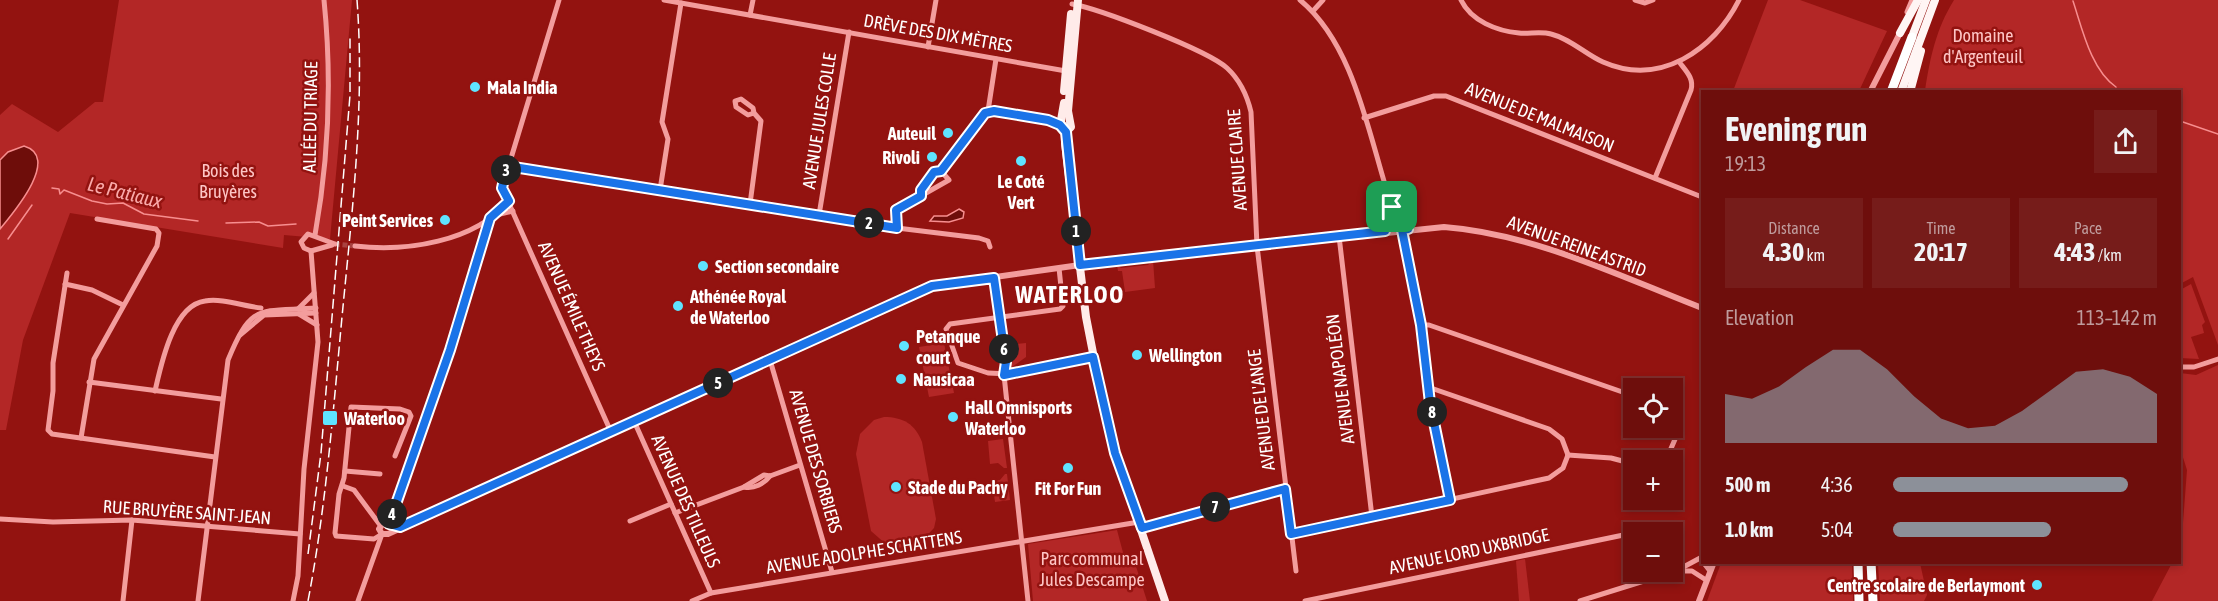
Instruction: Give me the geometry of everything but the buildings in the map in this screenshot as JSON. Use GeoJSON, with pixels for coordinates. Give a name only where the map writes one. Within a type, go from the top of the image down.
{"type":"FeatureCollection","features":[{"type":"Feature","properties":{"kind":"highway"},"geometry":{"type":"LineString","coordinates":[[1900,33],[1918,0]]}},
{"type":"Feature","properties":{"kind":"highway"},"geometry":{"type":"LineString","coordinates":[[1902,90],[1926,0]]}},
{"type":"Feature","properties":{"kind":"highway"},"geometry":{"type":"LineString","coordinates":[[1892,90],[1935,0]]}},
{"type":"Feature","properties":{"kind":"highway"},"geometry":{"type":"LineString","coordinates":[[1911,90],[1921,50],[1916,37]]}},
{"type":"Feature","properties":{"kind":"highway"},"geometry":{"type":"LineString","coordinates":[[1858,564],[1859,601]]}},
{"type":"Feature","properties":{"kind":"highway"},"geometry":{"type":"LineString","coordinates":[[1871,564],[1873,601]]}},
{"type":"Feature","properties":{"kind":"main road"},"geometry":{"type":"LineString","coordinates":[[1064,125],[1070,91],[1075,2]]}},
{"type":"Feature","properties":{"kind":"main road"},"geometry":{"type":"LineString","coordinates":[[1075,2],[1066,71],[1064,125],[1093,357],[1115,453],[1165,601]]}},
{"type":"Feature","properties":{"kind":"main road"},"geometry":{"type":"LineString","coordinates":[[1066,71],[1072,64]]}},
{"type":"Feature","properties":{"kind":"main road"},"geometry":{"type":"LineString","coordinates":[[1066,71],[1070,91]]}},
{"type":"Feature","properties":{"kind":"street","name":"ALLÉE DU TRIAGE"},"geometry":{"type":"LineString","coordinates":[[316,236],[327,160],[329,95],[324,0]]}},
{"type":"Feature","properties":{"kind":"street"},"geometry":{"type":"LineString","coordinates":[[559,0],[507,166],[897,228],[979,238],[986,240],[990,247]]}},
{"type":"Feature","properties":{"kind":"street","name":"DRÈVE DES DIX MÈTRES"},"geometry":{"type":"LineString","coordinates":[[664,0],[1066,71]]}},
{"type":"Feature","properties":{"kind":"street"},"geometry":{"type":"LineString","coordinates":[[750,15],[753,0]]}},
{"type":"Feature","properties":{"kind":"street"},"geometry":{"type":"LineString","coordinates":[[928,46],[936,0]]}},
{"type":"Feature","properties":{"kind":"street"},"geometry":{"type":"LineString","coordinates":[[1300,0],[1313,10],[1339,46],[1392,207]]}},
{"type":"Feature","properties":{"kind":"street"},"geometry":{"type":"LineString","coordinates":[[1313,10],[1323,0]]}},
{"type":"Feature","properties":{"kind":"street"},"geometry":{"type":"LineString","coordinates":[[1461,0],[1470,13],[1492,27],[1518,33],[1548,33],[1562,37],[1615,67],[1660,69],[1680,63],[1696,53],[1726,24],[1739,0]]}},
{"type":"Feature","properties":{"kind":"street"},"geometry":{"type":"LineString","coordinates":[[1635,0],[1645,3],[1653,0]]}},
{"type":"Feature","properties":{"kind":"street"},"geometry":{"type":"LineString","coordinates":[[1871,90],[1900,33],[1912,0]]}},
{"type":"Feature","properties":{"kind":"street","name":"AVENUE CLAIRE"},"geometry":{"type":"LineString","coordinates":[[1075,2],[1190,47],[1227,67],[1239,82],[1247,96],[1251,112],[1257,246]]}},
{"type":"Feature","properties":{"kind":"street"},"geometry":{"type":"LineString","coordinates":[[660,190],[668,139],[662,122],[681,3]]}},
{"type":"Feature","properties":{"kind":"street","name":"AVENUE JULES COLLE"},"geometry":{"type":"LineString","coordinates":[[819,215],[849,32]]}},
{"type":"Feature","properties":{"kind":"street"},"geometry":{"type":"LineString","coordinates":[[921,196],[921,190],[934,172],[941,171],[988,111],[996,59]]}},
{"type":"Feature","properties":{"kind":"street"},"geometry":{"type":"LineString","coordinates":[[1655,178],[1693,83],[1680,63]]}},
{"type":"Feature","properties":{"kind":"street","name":"AVENUE DE MALMAISON"},"geometry":{"type":"LineString","coordinates":[[1364,118],[1434,96],[1446,96],[1701,197]]}},
{"type":"Feature","properties":{"kind":"street"},"geometry":{"type":"LineString","coordinates":[[988,111],[1048,120],[1064,125]]}},
{"type":"Feature","properties":{"kind":"street"},"geometry":{"type":"LineString","coordinates":[[750,204],[762,127],[761,121],[754,113]]}},
{"type":"Feature","properties":{"kind":"street","name":"AVENUE ÉMILE THEYS"},"geometry":{"type":"LineString","coordinates":[[507,166],[502,183],[504,192],[611,432]]}},
{"type":"Feature","properties":{"kind":"street"},"geometry":{"type":"LineString","coordinates":[[897,228],[896,210],[949,180],[941,171]]}},
{"type":"Feature","properties":{"kind":"street"},"geometry":{"type":"LineString","coordinates":[[395,456],[411,416],[409,412],[400,409],[351,407],[343,486],[339,494],[336,536],[374,539],[382,534],[390,533],[389,524],[450,350],[491,218],[509,201]]}},
{"type":"Feature","properties":{"kind":"street"},"geometry":{"type":"LineString","coordinates":[[1385,231],[1383,218],[1386,210],[1392,207],[1400,208],[1421,325],[1428,387],[1450,500]]}},
{"type":"Feature","properties":{"kind":"street"},"geometry":{"type":"LineString","coordinates":[[356,246],[378,248],[423,244],[456,235],[491,218],[513,211]]}},
{"type":"Feature","properties":{"kind":"street"},"geometry":{"type":"LineString","coordinates":[[81,438],[94,359],[157,246],[159,230],[97,219]]}},
{"type":"Feature","properties":{"kind":"street","name":"AVENUE REINE ASTRID"},"geometry":{"type":"LineString","coordinates":[[390,533],[932,286],[1080,265],[1444,226],[1483,230],[1520,238],[1701,308]]}},
{"type":"Feature","properties":{"kind":"street"},"geometry":{"type":"LineString","coordinates":[[308,234],[316,236],[335,244],[314,249],[304,248],[302,238],[308,234]]}},
{"type":"Feature","properties":{"kind":"street"},"geometry":{"type":"LineString","coordinates":[[293,601],[298,576],[317,352],[314,249],[316,236]]}},
{"type":"Feature","properties":{"kind":"street","name":"AVENUE NAPOLÉON"},"geometry":{"type":"LineString","coordinates":[[1338,236],[1372,517]]}},
{"type":"Feature","properties":{"kind":"street","name":"AVENUE DE L'ANGE"},"geometry":{"type":"LineString","coordinates":[[1257,246],[1296,571]]}},
{"type":"Feature","properties":{"kind":"street"},"geometry":{"type":"LineString","coordinates":[[1059,268],[1063,306],[1060,309],[950,324],[946,329],[958,363],[988,373],[1004,375],[1093,357]]}},
{"type":"Feature","properties":{"kind":"street"},"geometry":{"type":"LineString","coordinates":[[67,273],[53,363],[53,391],[48,430],[52,434],[215,457]]}},
{"type":"Feature","properties":{"kind":"street"},"geometry":{"type":"LineString","coordinates":[[994,278],[1006,362],[1004,375],[1028,601]]}},
{"type":"Feature","properties":{"kind":"street"},"geometry":{"type":"LineString","coordinates":[[65,284],[92,291],[123,305]]}},
{"type":"Feature","properties":{"kind":"street"},"geometry":{"type":"LineString","coordinates":[[298,311],[315,292]]}},
{"type":"Feature","properties":{"kind":"street"},"geometry":{"type":"LineString","coordinates":[[155,391],[171,335],[185,312],[196,303],[206,301],[261,308]]}},
{"type":"Feature","properties":{"kind":"street"},"geometry":{"type":"LineString","coordinates":[[243,305],[254,318]]}},
{"type":"Feature","properties":{"kind":"street"},"geometry":{"type":"LineString","coordinates":[[198,601],[221,399],[228,360],[240,329],[254,318],[273,310],[316,310]]}},
{"type":"Feature","properties":{"kind":"street"},"geometry":{"type":"LineString","coordinates":[[298,311],[317,325]]}},
{"type":"Feature","properties":{"kind":"street"},"geometry":{"type":"LineString","coordinates":[[1421,325],[1430,326],[1623,392]]}},
{"type":"Feature","properties":{"kind":"street"},"geometry":{"type":"LineString","coordinates":[[2181,367],[2194,367],[2218,359]]}},
{"type":"Feature","properties":{"kind":"street","name":"AVENUE DES SORBIERS"},"geometry":{"type":"LineString","coordinates":[[770,360],[832,572]]}},
{"type":"Feature","properties":{"kind":"street"},"geometry":{"type":"LineString","coordinates":[[89,382],[221,399]]}},
{"type":"Feature","properties":{"kind":"street"},"geometry":{"type":"LineString","coordinates":[[1291,534],[1550,478],[1563,468],[1568,455],[1562,438],[1549,429],[1428,387]]}},
{"type":"Feature","properties":{"kind":"street","name":"AVENUE DES TILLEULS"},"geometry":{"type":"LineString","coordinates":[[634,422],[711,593]]}},
{"type":"Feature","properties":{"kind":"street"},"geometry":{"type":"LineString","coordinates":[[1568,455],[1623,461]]}},
{"type":"Feature","properties":{"kind":"street"},"geometry":{"type":"LineString","coordinates":[[675,513],[744,487],[750,488],[765,482],[770,476],[801,465]]}},
{"type":"Feature","properties":{"kind":"street"},"geometry":{"type":"LineString","coordinates":[[345,471],[380,474]]}},
{"type":"Feature","properties":{"kind":"street"},"geometry":{"type":"LineString","coordinates":[[343,486],[354,490],[380,525],[379,529],[382,534],[358,601]]}},
{"type":"Feature","properties":{"kind":"street","name":"AVENUE ADOLPHE SCHATTENS"},"geometry":{"type":"LineString","coordinates":[[692,601],[711,593],[832,572],[1021,541],[1141,525],[1285,489]]}},
{"type":"Feature","properties":{"kind":"street"},"geometry":{"type":"LineString","coordinates":[[630,521],[671,504]]}},
{"type":"Feature","properties":{"kind":"street","name":"RUE BRUYÈRE SAINT-JEAN"},"geometry":{"type":"LineString","coordinates":[[0,519],[53,522],[132,520],[300,534]]}},
{"type":"Feature","properties":{"kind":"street"},"geometry":{"type":"LineString","coordinates":[[123,601],[132,520]]}},
{"type":"Feature","properties":{"kind":"street"},"geometry":{"type":"LineString","coordinates":[[380,525],[389,524],[400,527]]}},
{"type":"Feature","properties":{"kind":"street","name":"AVENUE LORD UXBRIDGE"},"geometry":{"type":"LineString","coordinates":[[1305,601],[1623,535]]}},
{"type":"Feature","properties":{"kind":"street"},"geometry":{"type":"LineString","coordinates":[[1683,568],[1701,561]]}},
{"type":"Feature","properties":{"kind":"street"},"geometry":{"type":"LineString","coordinates":[[1704,564],[1710,571]]}},
{"type":"Feature","properties":{"kind":"street"},"geometry":{"type":"LineString","coordinates":[[1699,601],[1712,564]]}},
{"type":"Feature","properties":{"kind":"street"},"geometry":{"type":"LineString","coordinates":[[1683,571],[1692,572],[1707,580]]}},
{"type":"Feature","properties":{"kind":"street"},"geometry":{"type":"LineString","coordinates":[[1580,601],[1600,598],[1642,582]]}},
{"type":"Feature","properties":{"kind":"green space","name":"Bois des Bruyères"},"geometry":{"type":"Polygon","coordinates":[[[119,0],[352,0],[330,239],[284,235],[283,248],[70,213],[23,340],[6,430],[0,430],[0,229],[26,193],[39,164],[8,152],[0,160],[0,115],[12,104],[58,132],[95,102],[103,102],[119,0]]]}},
{"type":"Feature","properties":{"kind":"green space"},"geometry":{"type":"Polygon","coordinates":[[[1768,0],[1800,0],[1887,31],[1859,90],[1733,90],[1768,0]]]}},
{"type":"Feature","properties":{"kind":"green space","name":"Domaine d'Argenteuil"},"geometry":{"type":"Polygon","coordinates":[[[1954,0],[2218,0],[2218,345],[2193,277],[2181,283],[2181,90],[1925,90],[1935,44],[1954,0]]]}},
{"type":"Feature","properties":{"kind":"green space"},"geometry":{"type":"Polygon","coordinates":[[[1153,260],[1155,288],[1125,292],[1122,271],[1118,271],[1117,265],[1121,268],[1148,265],[1153,260]]]}},
{"type":"Feature","properties":{"kind":"green space"},"geometry":{"type":"Polygon","coordinates":[[[2191,284],[2205,322],[2202,325],[2204,333],[2191,337],[2199,359],[2181,358],[2181,289],[2191,284]]]}},
{"type":"Feature","properties":{"kind":"green space"},"geometry":{"type":"Polygon","coordinates":[[[944,343],[954,393],[929,397],[919,347],[944,343]]]}},
{"type":"Feature","properties":{"kind":"green space"},"geometry":{"type":"Polygon","coordinates":[[[1026,343],[1026,357],[1012,367],[1007,345],[1026,343]]]}},
{"type":"Feature","properties":{"kind":"green space"},"geometry":{"type":"Polygon","coordinates":[[[2218,365],[2218,601],[2152,601],[2171,564],[2181,564],[2187,470],[2181,451],[2181,373],[2196,375],[2218,365]]]}},
{"type":"Feature","properties":{"kind":"green space","name":"Stade du Pachy"},"geometry":{"type":"Polygon","coordinates":[[[884,417],[903,420],[916,430],[922,442],[936,519],[934,528],[919,544],[898,548],[887,545],[871,531],[856,454],[860,434],[874,420],[884,417]]]}},
{"type":"Feature","properties":{"kind":"green space"},"geometry":{"type":"Polygon","coordinates":[[[1003,439],[1007,468],[998,463],[990,464],[988,441],[1003,439]]]}},
{"type":"Feature","properties":{"kind":"green space"},"geometry":{"type":"Polygon","coordinates":[[[1007,474],[1010,500],[995,502],[992,481],[1000,480],[1007,474]]]}},
{"type":"Feature","properties":{"kind":"green space","name":"Parc communal Jules Descampe"},"geometry":{"type":"Polygon","coordinates":[[[1117,530],[1125,560],[1134,560],[1147,601],[1033,601],[1028,544],[1117,530]]]}},
{"type":"Feature","properties":{"kind":"green space"},"geometry":{"type":"Polygon","coordinates":[[[1525,559],[1530,601],[1519,601],[1516,561],[1525,559]]]}},
{"type":"Feature","properties":{"kind":"green space"},"geometry":{"type":"Polygon","coordinates":[[[1721,564],[1852,564],[1853,601],[1707,601],[1721,564]]]}},
{"type":"Feature","properties":{"kind":"green space"},"geometry":{"type":"Polygon","coordinates":[[[1878,564],[1920,564],[1927,595],[1924,601],[1880,601],[1878,564]]]}},
{"type":"Feature","properties":{"kind":"shaded area"},"geometry":{"type":"Polygon","coordinates":[[[24,146],[34,152],[38,161],[36,173],[24,198],[0,229],[0,160],[8,152],[24,146]]]}},
{"type":"Feature","properties":{"kind":"shaded area"},"geometry":{"type":"Polygon","coordinates":[[[959,209],[964,212],[963,218],[949,222],[930,221],[934,216],[947,216],[959,209]]]}},
{"type":"Feature","properties":{"kind":"waterway"},"geometry":{"type":"LineString","coordinates":[[2073,1],[2094,59],[2107,80],[2116,87]]}},
{"type":"Feature","properties":{"kind":"waterway"},"geometry":{"type":"LineString","coordinates":[[2181,121],[2218,134]]}},
{"type":"Feature","properties":{"kind":"waterway","name":"Le Patiaux"},"geometry":{"type":"LineString","coordinates":[[52,188],[59,189],[60,194],[64,190],[92,201],[107,204],[123,203],[144,214],[198,221]]}},
{"type":"Feature","properties":{"kind":"waterway","name":"Le Patiaux"},"geometry":{"type":"LineString","coordinates":[[8,239],[32,205]]}},
{"type":"Feature","properties":{"kind":"waterway","name":"Le Patiaux"},"geometry":{"type":"LineString","coordinates":[[226,223],[259,222],[268,226],[296,224]]}},
{"type":"Feature","properties":{"kind":"tunnel"},"geometry":{"type":"LineString","coordinates":[[335,244],[355,246]]}},
{"type":"Feature","properties":{"kind":"railway"},"geometry":{"type":"LineString","coordinates":[[308,601],[320,530],[328,459],[353,199],[359,79],[357,0]]}},
{"type":"Feature","properties":{"kind":"railway"},"geometry":{"type":"LineString","coordinates":[[308,554],[321,453],[350,95],[350,34]]}},
{"type":"Feature","properties":{"kind":"place","name":"Mala India"},"geometry":{"type":"Point","coordinates":[475,87]}},
{"type":"Feature","properties":{"kind":"place","name":"Auteuil"},"geometry":{"type":"Point","coordinates":[948,133]}},
{"type":"Feature","properties":{"kind":"place","name":"Rivoli"},"geometry":{"type":"Point","coordinates":[932,157]}},
{"type":"Feature","properties":{"kind":"place","name":"Le Coté Vert"},"geometry":{"type":"Point","coordinates":[1021,161]}},
{"type":"Feature","properties":{"kind":"place","name":"Peint Services"},"geometry":{"type":"Point","coordinates":[445,220]}},
{"type":"Feature","properties":{"kind":"place","name":"Section secondaire"},"geometry":{"type":"Point","coordinates":[703,266]}},
{"type":"Feature","properties":{"kind":"place","name":"Athénée Royal de Waterloo"},"geometry":{"type":"Point","coordinates":[678,306]}},
{"type":"Feature","properties":{"kind":"place","name":"Petanque court"},"geometry":{"type":"Point","coordinates":[904,346]}},
{"type":"Feature","properties":{"kind":"place","name":"Wellington"},"geometry":{"type":"Point","coordinates":[1137,355]}},
{"type":"Feature","properties":{"kind":"place","name":"Nausicaa"},"geometry":{"type":"Point","coordinates":[901,379]}},
{"type":"Feature","properties":{"kind":"place","name":"Hall Omnisports Waterloo"},"geometry":{"type":"Point","coordinates":[953,417]}},
{"type":"Feature","properties":{"kind":"place","name":"Waterloo"},"geometry":{"type":"Point","coordinates":[330,418]}},
{"type":"Feature","properties":{"kind":"place","name":"Fit For Fun"},"geometry":{"type":"Point","coordinates":[1068,468]}},
{"type":"Feature","properties":{"kind":"place","name":"Stade du Pachy"},"geometry":{"type":"Point","coordinates":[896,487]}},
{"type":"Feature","properties":{"kind":"place","name":"Centre scolaire de Berlaymont"},"geometry":{"type":"Point","coordinates":[2037,585]}},
{"type":"Feature","properties":{"kind":"district","name":"WATERLOO"},"geometry":{"type":"Point","coordinates":[1070,294]}},
{"type":"Feature","properties":{"kind":"route"},"geometry":{"type":"LineString","coordinates":[[994,111],[1048,120],[1060,125],[1062,131],[1066,132],[1066,151],[1080,265],[1385,231],[1383,218],[1386,210],[1392,207],[1400,208],[1408,229],[1402,230],[1405,255],[1421,325],[1430,403],[1450,500],[1291,534],[1285,489],[1142,528],[1115,453],[1093,357],[1024,369],[1004,375],[1006,362],[994,278],[932,286],[400,527],[389,524],[450,350],[490,218],[509,201],[502,188],[507,166],[897,228],[896,210],[921,196],[921,190],[934,172],[941,171],[985,113],[994,111]]}}]}
